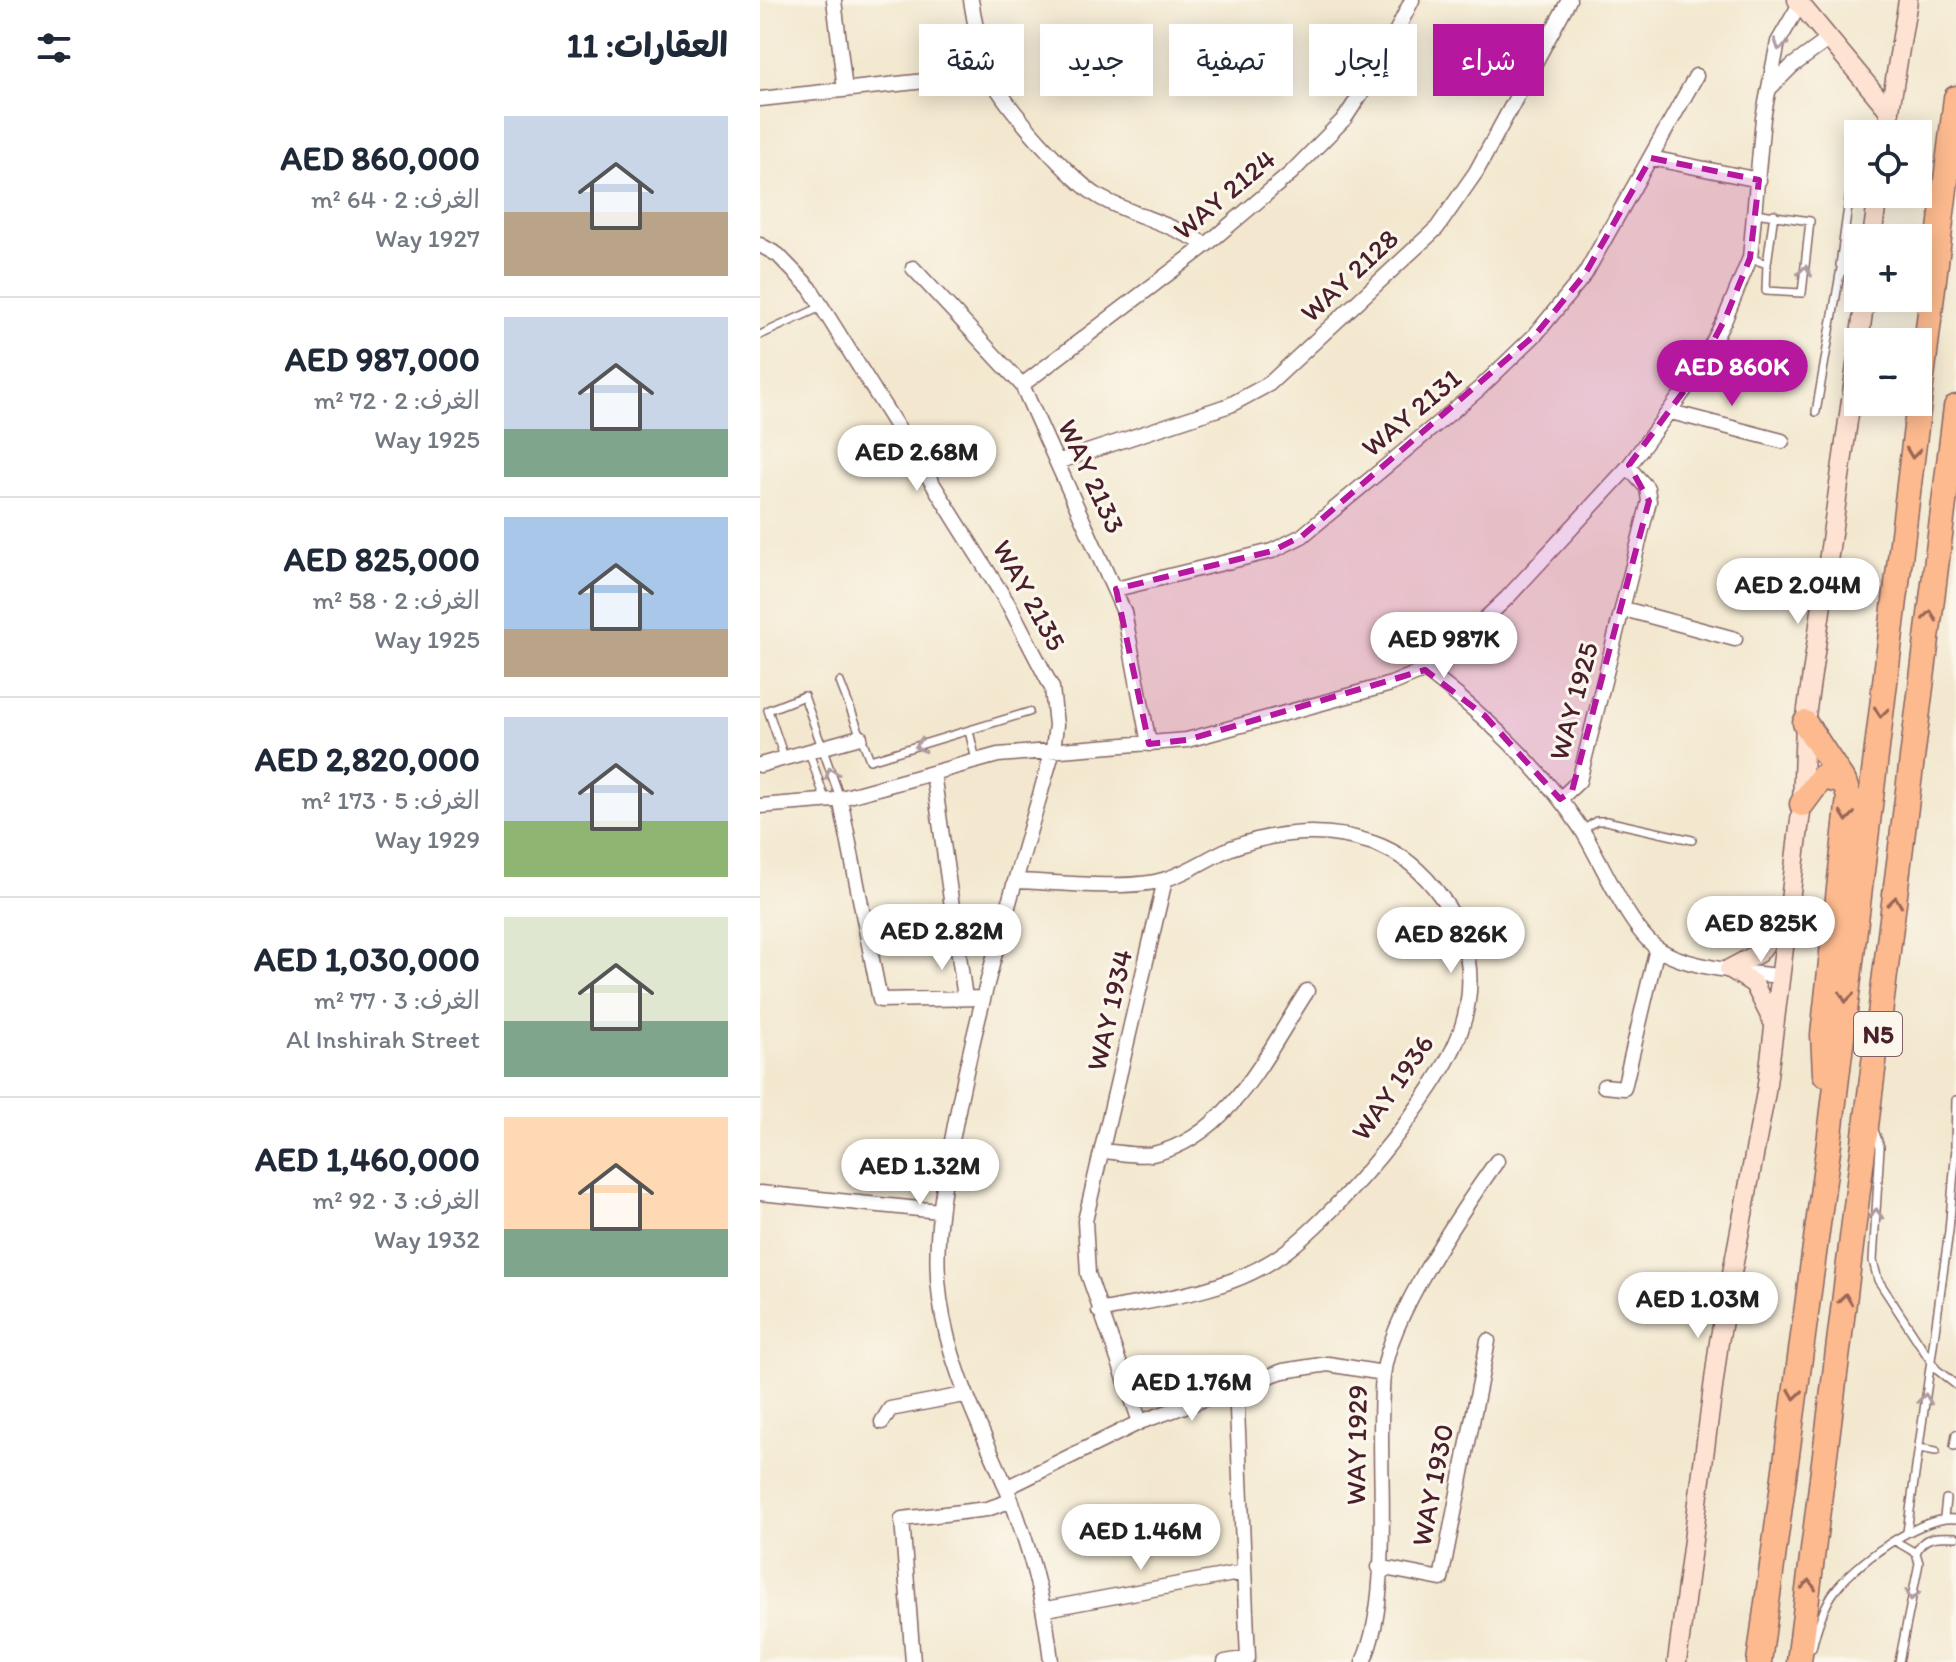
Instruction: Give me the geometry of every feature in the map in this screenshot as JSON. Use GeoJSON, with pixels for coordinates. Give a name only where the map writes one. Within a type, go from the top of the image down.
{"type":"FeatureCollection","features":[{"type":"Feature","properties":{"kind":"highway","name":"N5"},"geometry":{"type":"LineString","coordinates":[[1759,1662],[1829,1143],[1956,98]]}},
{"type":"Feature","properties":{"kind":"highway","name":"N5"},"geometry":{"type":"LineString","coordinates":[[1799,1662],[1956,407]]}},
{"type":"Feature","properties":{"kind":"highway"},"geometry":{"type":"LineString","coordinates":[[1805,723],[1844,782],[1849,797],[1823,1035],[1829,1143]]}},
{"type":"Feature","properties":{"kind":"highway"},"geometry":{"type":"LineString","coordinates":[[1802,804],[1822,777],[1844,782]]}},
{"type":"Feature","properties":{"kind":"street"},"geometry":{"type":"LineString","coordinates":[[834,0],[845,90]]}},
{"type":"Feature","properties":{"kind":"street"},"geometry":{"type":"LineString","coordinates":[[971,0],[977,24]]}},
{"type":"Feature","properties":{"kind":"street","name":"WAY 2124"},"geometry":{"type":"LineString","coordinates":[[1022,385],[1206,245],[1291,173],[1345,118],[1378,68],[1412,0]]}},
{"type":"Feature","properties":{"kind":"street","name":"WAY 2128"},"geometry":{"type":"LineString","coordinates":[[1057,462],[1230,405],[1269,384],[1437,228],[1476,172],[1569,0]]}},
{"type":"Feature","properties":{"kind":"street"},"geometry":{"type":"LineString","coordinates":[[1889,120],[1908,0]]}},
{"type":"Feature","properties":{"kind":"street"},"geometry":{"type":"LineString","coordinates":[[760,806],[833,799],[976,761],[1053,750],[1187,740],[1391,684],[1425,670],[1454,648],[1507,598],[1628,467],[1671,412],[1725,319],[1750,258],[1769,90],[1778,42],[1799,2],[1890,112]]}},
{"type":"Feature","properties":{"kind":"street"},"geometry":{"type":"LineString","coordinates":[[1769,90],[1792,66],[1829,39]]}},
{"type":"Feature","properties":{"kind":"street","name":"WAY 2131"},"geometry":{"type":"LineString","coordinates":[[1116,589],[1272,551],[1302,536],[1479,389],[1536,334],[1585,274],[1696,76]]}},
{"type":"Feature","properties":{"kind":"street"},"geometry":{"type":"LineString","coordinates":[[760,99],[919,82]]}},
{"type":"Feature","properties":{"kind":"street"},"geometry":{"type":"LineString","coordinates":[[1002,96],[1059,161],[1098,196],[1162,221],[1206,245]]}},
{"type":"Feature","properties":{"kind":"street"},"geometry":{"type":"LineString","coordinates":[[1651,158],[1759,180]]}},
{"type":"Feature","properties":{"kind":"street","name":"WAY 2135"},"geometry":{"type":"LineString","coordinates":[[760,245],[778,255],[823,306],[982,561],[1052,688],[1056,725],[1053,750]]}},
{"type":"Feature","properties":{"kind":"street","name":"WAY 2133"},"geometry":{"type":"LineString","coordinates":[[913,268],[1022,385],[1116,589],[1124,612],[1149,744]]}},
{"type":"Feature","properties":{"kind":"street"},"geometry":{"type":"LineString","coordinates":[[1671,412],[1782,441]]}},
{"type":"Feature","properties":{"kind":"street"},"geometry":{"type":"LineString","coordinates":[[1677,1662],[1719,1342],[1766,1092],[1802,804],[1805,723],[1849,416]]}},
{"type":"Feature","properties":{"kind":"street","name":"WAY 1925"},"geometry":{"type":"LineString","coordinates":[[1560,799],[1579,781],[1649,501],[1647,488],[1628,467]]}},
{"type":"Feature","properties":{"kind":"street"},"geometry":{"type":"LineString","coordinates":[[1624,609],[1735,639]]}},
{"type":"Feature","properties":{"kind":"street","name":"WAY 1925"},"geometry":{"type":"LineString","coordinates":[[1425,670],[1485,716],[1560,799],[1634,920],[1657,948]]}},
{"type":"Feature","properties":{"kind":"street"},"geometry":{"type":"LineString","coordinates":[[760,765],[785,761],[860,737]]}},
{"type":"Feature","properties":{"kind":"street"},"geometry":{"type":"LineString","coordinates":[[1051,1662],[1046,1609],[1008,1495],[964,1395],[940,1299],[939,1211],[981,998],[1053,750]]}},
{"type":"Feature","properties":{"kind":"street"},"geometry":{"type":"LineString","coordinates":[[933,773],[965,998]]}},
{"type":"Feature","properties":{"kind":"street"},"geometry":{"type":"LineString","coordinates":[[833,799],[880,1000],[981,998]]}},
{"type":"Feature","properties":{"kind":"street","name":"WAY 1936"},"geometry":{"type":"LineString","coordinates":[[1016,881],[1122,883],[1165,880],[1233,848],[1276,836],[1317,831],[1375,843],[1423,872],[1461,926],[1470,975],[1461,1030],[1436,1078],[1387,1145],[1308,1235],[1272,1262],[1230,1283],[1099,1311]]}},
{"type":"Feature","properties":{"kind":"street","name":"WAY 1934"},"geometry":{"type":"LineString","coordinates":[[1140,1422],[1088,1274],[1085,1221],[1165,880]]}},
{"type":"Feature","properties":{"kind":"street"},"geometry":{"type":"LineString","coordinates":[[1731,969],[1759,953],[1789,908]]}},
{"type":"Feature","properties":{"kind":"street"},"geometry":{"type":"LineString","coordinates":[[958,941],[1000,938]]}},
{"type":"Feature","properties":{"kind":"street"},"geometry":{"type":"LineString","coordinates":[[1604,1086],[1624,1088],[1657,948],[1689,961],[1781,976]]}},
{"type":"Feature","properties":{"kind":"street"},"geometry":{"type":"LineString","coordinates":[[1731,969],[1754,984],[1763,996],[1775,1026]]}},
{"type":"Feature","properties":{"kind":"street"},"geometry":{"type":"LineString","coordinates":[[1103,1151],[1151,1155],[1189,1141],[1225,1114],[1307,991]]}},
{"type":"Feature","properties":{"kind":"street","name":"WAY 1929"},"geometry":{"type":"LineString","coordinates":[[1363,1662],[1377,1601],[1383,1373],[1401,1320],[1473,1195],[1497,1161]]}},
{"type":"Feature","properties":{"kind":"street"},"geometry":{"type":"LineString","coordinates":[[760,1193],[939,1211]]}},
{"type":"Feature","properties":{"kind":"street","name":"WAY 1930"},"geometry":{"type":"LineString","coordinates":[[1379,1567],[1441,1579],[1488,1341]]}},
{"type":"Feature","properties":{"kind":"street"},"geometry":{"type":"LineString","coordinates":[[913,1662],[902,1519],[987,1509],[1140,1422],[1283,1371],[1328,1364],[1383,1373]]}},
{"type":"Feature","properties":{"kind":"street"},"geometry":{"type":"LineString","coordinates":[[1225,1662],[1248,1658],[1236,1387]]}},
{"type":"Feature","properties":{"kind":"street"},"geometry":{"type":"LineString","coordinates":[[882,1422],[890,1409],[964,1395]]}},
{"type":"Feature","properties":{"kind":"street"},"geometry":{"type":"LineString","coordinates":[[1046,1609],[1244,1572]]}},
{"type":"Feature","properties":{"kind":"lane"},"geometry":{"type":"LineString","coordinates":[[1816,412],[1849,208]]}},
{"type":"Feature","properties":{"kind":"lane"},"geometry":{"type":"LineString","coordinates":[[1755,213],[1774,214],[1807,218],[1811,224],[1801,294],[1765,290],[1774,214]]}},
{"type":"Feature","properties":{"kind":"lane"},"geometry":{"type":"LineString","coordinates":[[1750,258],[1767,264]]}},
{"type":"Feature","properties":{"kind":"lane"},"geometry":{"type":"LineString","coordinates":[[1841,268],[1844,271]]}},
{"type":"Feature","properties":{"kind":"lane"},"geometry":{"type":"LineString","coordinates":[[760,335],[823,306]]}},
{"type":"Feature","properties":{"kind":"lane"},"geometry":{"type":"LineString","coordinates":[[840,682],[870,760],[1029,712]]}},
{"type":"Feature","properties":{"kind":"lane"},"geometry":{"type":"LineString","coordinates":[[785,761],[768,710],[804,696],[816,750],[833,799]]}},
{"type":"Feature","properties":{"kind":"lane"},"geometry":{"type":"LineString","coordinates":[[969,731],[976,761]]}},
{"type":"Feature","properties":{"kind":"lane"},"geometry":{"type":"LineString","coordinates":[[816,750],[833,799]]}},
{"type":"Feature","properties":{"kind":"lane"},"geometry":{"type":"LineString","coordinates":[[1582,831],[1596,821],[1606,821],[1692,840]]}},
{"type":"Feature","properties":{"kind":"lane"},"geometry":{"type":"LineString","coordinates":[[1907,1532],[1930,1359],[1952,1232],[1956,1100]]}},
{"type":"Feature","properties":{"kind":"lane"},"geometry":{"type":"LineString","coordinates":[[1868,1113],[1880,1147],[1873,1261],[1878,1280],[1930,1359],[1956,1385]]}},
{"type":"Feature","properties":{"kind":"lane"},"geometry":{"type":"LineString","coordinates":[[1954,1446],[1956,1434]]}},
{"type":"Feature","properties":{"kind":"lane"},"geometry":{"type":"LineString","coordinates":[[1919,1448],[1936,1451]]}},
{"type":"Feature","properties":{"kind":"lane"},"geometry":{"type":"LineString","coordinates":[[1944,1517],[1946,1499]]}},
{"type":"Feature","properties":{"kind":"lane"},"geometry":{"type":"LineString","coordinates":[[1809,1662],[1817,1629],[1832,1596],[1845,1580],[1907,1532],[1944,1517],[1956,1519]]}},
{"type":"Feature","properties":{"kind":"lane"},"geometry":{"type":"LineString","coordinates":[[1900,1659],[1919,1563],[1916,1553],[1919,1546],[1936,1536],[1956,1537]]}},
{"type":"Feature","properties":{"kind":"lane"},"geometry":{"type":"LineString","coordinates":[[1895,1541],[1916,1553]]}},
{"type":"Feature","properties":{"kind":"highlighted area"},"geometry":{"type":"Polygon","coordinates":[[[1651,158],[1759,180],[1750,258],[1725,319],[1695,376],[1629,465],[1649,501],[1572,791],[1560,799],[1485,716],[1425,670],[1187,740],[1149,744],[1116,589],[1272,551],[1302,536],[1536,334],[1585,274],[1651,158]]]}}]}
